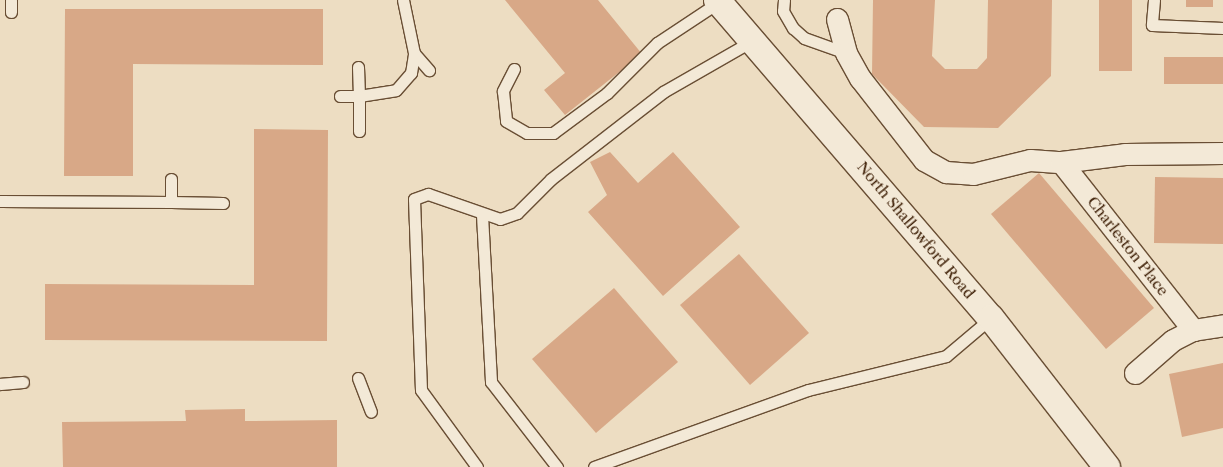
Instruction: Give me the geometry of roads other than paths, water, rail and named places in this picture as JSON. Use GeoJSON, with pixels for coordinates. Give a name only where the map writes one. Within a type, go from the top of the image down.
{"type":"FeatureCollection","features":[{"type":"Feature","properties":{"kind":"street","name":"North Shallowford Road"},"geometry":{"type":"LineString","coordinates":[[718,1],[992,318],[1108,467]]}},
{"type":"Feature","properties":{"kind":"street"},"geometry":{"type":"LineString","coordinates":[[837,19],[846,53],[860,78],[924,160],[946,172],[973,174],[1030,160],[1062,162],[1080,157],[1125,154],[1223,153]]}},
{"type":"Feature","properties":{"kind":"street","name":"Charleston Place"},"geometry":{"type":"LineString","coordinates":[[1062,162],[1193,330]]}},
{"type":"Feature","properties":{"kind":"street"},"geometry":{"type":"LineString","coordinates":[[1135,372],[1173,340],[1193,330],[1223,325]]}},
{"type":"Feature","properties":{"kind":"lane"},"geometry":{"type":"LineString","coordinates":[[11,0],[11,12]]}},
{"type":"Feature","properties":{"kind":"lane"},"geometry":{"type":"LineString","coordinates":[[340,96],[359,96],[396,90],[411,73],[414,53],[403,0]]}},
{"type":"Feature","properties":{"kind":"lane"},"geometry":{"type":"LineString","coordinates":[[784,0],[784,11],[792,28],[804,38],[846,53]]}},
{"type":"Feature","properties":{"kind":"lane"},"geometry":{"type":"LineString","coordinates":[[1154,0],[1152,26],[1223,28]]}},
{"type":"Feature","properties":{"kind":"lane"},"geometry":{"type":"LineString","coordinates":[[514,68],[504,91],[506,121],[527,133],[553,133],[607,93],[657,43],[718,1]]}},
{"type":"Feature","properties":{"kind":"lane"},"geometry":{"type":"LineString","coordinates":[[477,467],[421,390],[414,199],[428,194],[500,220],[517,213],[552,178],[663,92],[752,41]]}},
{"type":"Feature","properties":{"kind":"lane"},"geometry":{"type":"LineString","coordinates":[[414,53],[429,70]]}},
{"type":"Feature","properties":{"kind":"lane"},"geometry":{"type":"LineString","coordinates":[[358,67],[359,131]]}},
{"type":"Feature","properties":{"kind":"lane"},"geometry":{"type":"LineString","coordinates":[[171,180],[171,202]]}},
{"type":"Feature","properties":{"kind":"lane"},"geometry":{"type":"LineString","coordinates":[[0,201],[223,203]]}},
{"type":"Feature","properties":{"kind":"lane"},"geometry":{"type":"LineString","coordinates":[[482,215],[491,382],[557,467]]}},
{"type":"Feature","properties":{"kind":"lane"},"geometry":{"type":"LineString","coordinates":[[594,467],[808,390],[946,356],[992,318]]}},
{"type":"Feature","properties":{"kind":"lane"},"geometry":{"type":"LineString","coordinates":[[358,378],[370,412]]}},
{"type":"Feature","properties":{"kind":"lane"},"geometry":{"type":"LineString","coordinates":[[0,384],[22,382]]}}]}
